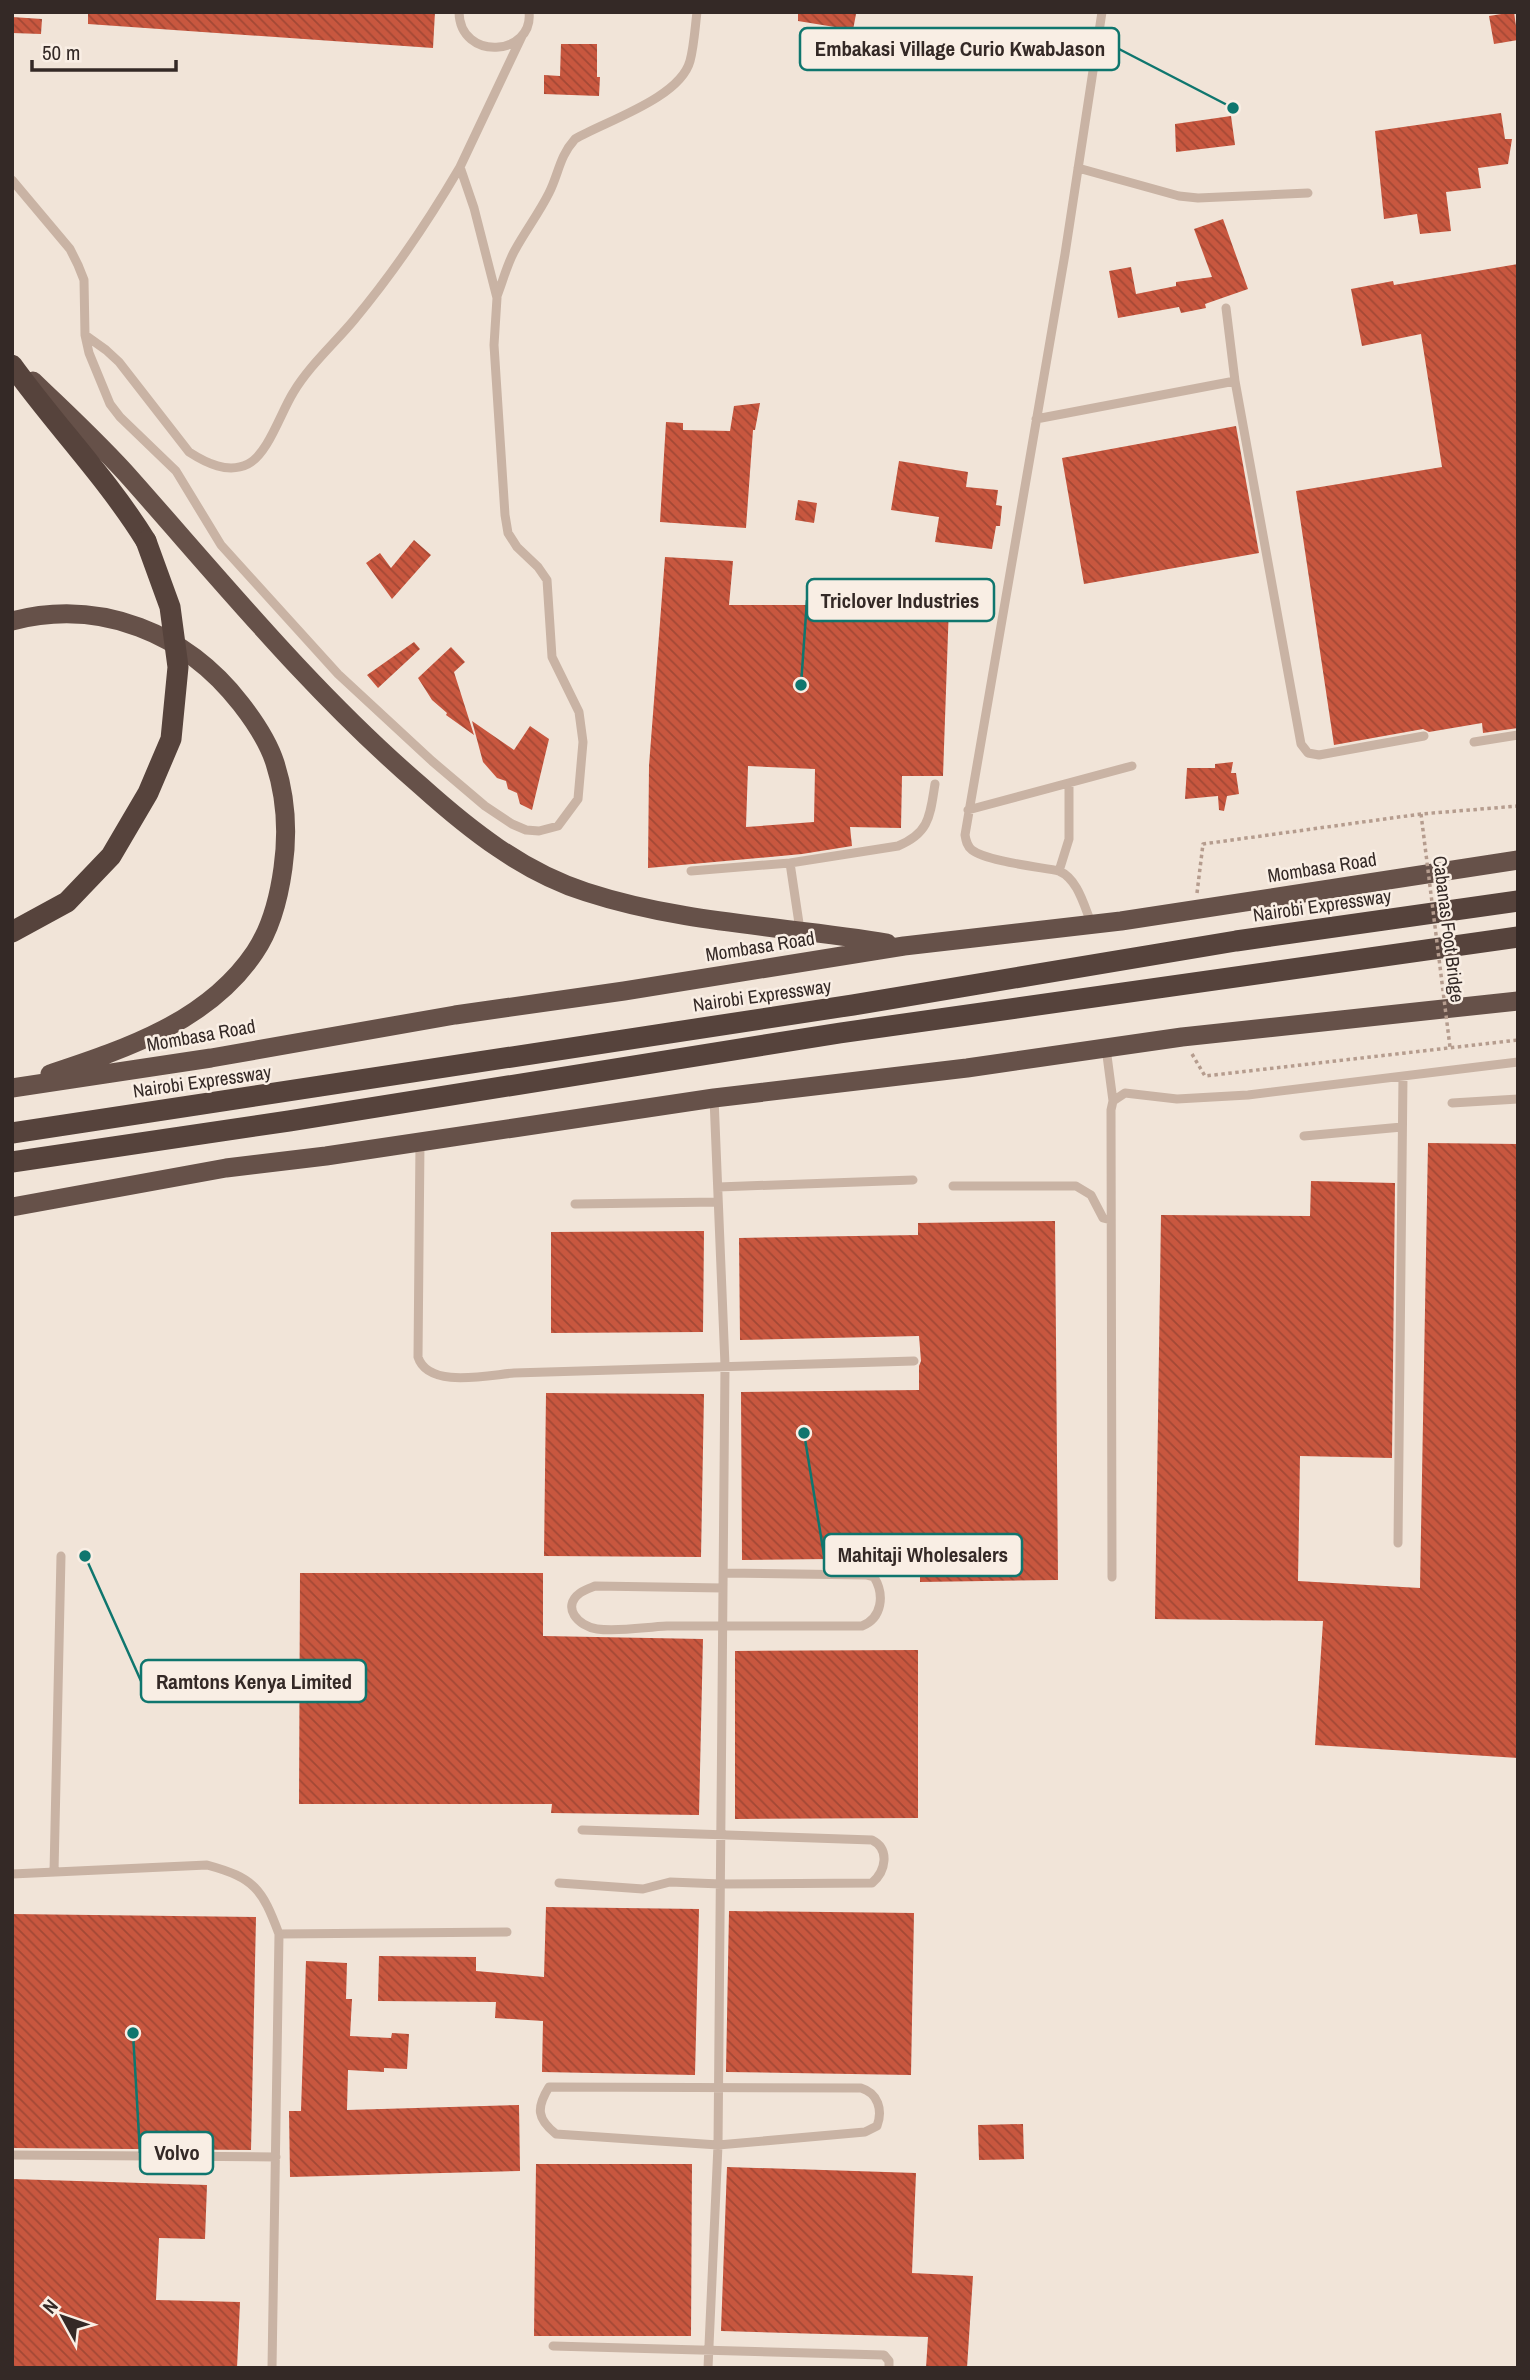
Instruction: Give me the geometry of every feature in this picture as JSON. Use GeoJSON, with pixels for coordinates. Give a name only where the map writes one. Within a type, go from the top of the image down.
{"type":"FeatureCollection","features":[{"type":"Feature","properties":{"kind":"highway"},"geometry":{"type":"LineString","coordinates":[[12,362],[37,401],[123,504],[146,541],[170,607],[178,667],[171,739],[148,793],[111,856],[67,902],[12,932]]}},
{"type":"Feature","properties":{"kind":"highway"},"geometry":{"type":"LineString","coordinates":[[12,362],[130,477],[257,625],[316,688],[382,753],[489,842],[536,872],[584,892],[627,904],[707,921],[800,930],[904,946]]}},
{"type":"Feature","properties":{"kind":"highway"},"geometry":{"type":"LineString","coordinates":[[12,621],[57,614],[106,617],[141,626],[180,647],[225,683],[255,721],[275,761],[286,809],[285,855],[276,909],[256,952],[230,981],[215,996],[176,1024],[143,1040],[12,1087]]}},
{"type":"Feature","properties":{"kind":"highway","name":"Mombasa Road"},"geometry":{"type":"LineString","coordinates":[[12,1087],[211,1058],[442,1017],[904,946],[1092,925],[1518,860]]}},
{"type":"Feature","properties":{"kind":"highway","name":"Nairobi Expressway"},"geometry":{"type":"LineString","coordinates":[[12,1133],[853,1005],[1236,941],[1518,901]]}},
{"type":"Feature","properties":{"kind":"highway"},"geometry":{"type":"LineString","coordinates":[[12,1162],[289,1121],[840,1032],[1518,937]]}},
{"type":"Feature","properties":{"kind":"highway"},"geometry":{"type":"LineString","coordinates":[[12,1207],[226,1168],[715,1098],[967,1068],[1182,1037],[1518,1001]]}},
{"type":"Feature","properties":{"kind":"lane"},"geometry":{"type":"LineString","coordinates":[[460,12],[462,28],[482,47],[500,48],[512,44],[522,36]]}},
{"type":"Feature","properties":{"kind":"lane"},"geometry":{"type":"LineString","coordinates":[[85,335],[119,362],[189,452],[217,467],[247,465],[256,459],[268,442],[297,385],[372,297],[433,212],[460,167],[528,25],[530,12]]}},
{"type":"Feature","properties":{"kind":"lane"},"geometry":{"type":"LineString","coordinates":[[496,298],[514,250],[537,218],[568,147],[575,139],[644,104],[682,78],[690,63],[697,12]]}},
{"type":"Feature","properties":{"kind":"lane"},"geometry":{"type":"LineString","coordinates":[[1092,925],[1074,883],[1068,876],[1059,871],[985,856],[973,851],[967,844],[965,835],[1102,12]]}},
{"type":"Feature","properties":{"kind":"lane"},"geometry":{"type":"LineString","coordinates":[[12,180],[71,249],[84,280],[85,335],[95,371],[110,404],[176,471],[220,545],[310,645],[404,735],[476,798],[512,824],[526,830],[539,831],[558,826],[578,799],[583,742],[579,712],[552,657],[547,580],[508,533],[494,345],[496,298],[474,208],[460,167]]}},
{"type":"Feature","properties":{"kind":"lane"},"geometry":{"type":"LineString","coordinates":[[1078,168],[1179,196],[1198,198],[1308,192]]}},
{"type":"Feature","properties":{"kind":"lane"},"geometry":{"type":"LineString","coordinates":[[1226,307],[1235,381],[1301,744],[1308,753],[1318,755],[1423,736]]}},
{"type":"Feature","properties":{"kind":"lane"},"geometry":{"type":"LineString","coordinates":[[1036,419],[1235,381]]}},
{"type":"Feature","properties":{"kind":"lane"},"geometry":{"type":"LineString","coordinates":[[1474,742],[1518,735]]}},
{"type":"Feature","properties":{"kind":"lane"},"geometry":{"type":"LineString","coordinates":[[968,810],[1132,766]]}},
{"type":"Feature","properties":{"kind":"lane"},"geometry":{"type":"LineString","coordinates":[[1059,871],[1069,839],[1069,783]]}},
{"type":"Feature","properties":{"kind":"lane"},"geometry":{"type":"LineString","coordinates":[[691,871],[790,863],[898,846],[918,835],[930,817],[935,784]]}},
{"type":"Feature","properties":{"kind":"lane"},"geometry":{"type":"LineString","coordinates":[[790,863],[800,930]]}},
{"type":"Feature","properties":{"kind":"lane"},"geometry":{"type":"LineString","coordinates":[[1106,1048],[1113,1101],[1112,1577]]}},
{"type":"Feature","properties":{"kind":"lane"},"geometry":{"type":"LineString","coordinates":[[1113,1101],[1125,1093],[1177,1099],[1248,1095],[1518,1062]]}},
{"type":"Feature","properties":{"kind":"lane"},"geometry":{"type":"LineString","coordinates":[[1398,1543],[1403,1076]]}},
{"type":"Feature","properties":{"kind":"lane"},"geometry":{"type":"LineString","coordinates":[[708,2368],[719,2089],[725,1365],[715,1098]]}},
{"type":"Feature","properties":{"kind":"lane"},"geometry":{"type":"LineString","coordinates":[[1452,1103],[1518,1100]]}},
{"type":"Feature","properties":{"kind":"lane"},"geometry":{"type":"LineString","coordinates":[[1304,1136],[1402,1127]]}},
{"type":"Feature","properties":{"kind":"lane"},"geometry":{"type":"LineString","coordinates":[[420,1142],[418,1357],[420,1365],[429,1373],[454,1378],[514,1373],[725,1365],[914,1361]]}},
{"type":"Feature","properties":{"kind":"lane"},"geometry":{"type":"LineString","coordinates":[[718,1187],[913,1180]]}},
{"type":"Feature","properties":{"kind":"lane"},"geometry":{"type":"LineString","coordinates":[[953,1186],[1076,1186],[1098,1203],[1103,1218],[1111,1220]]}},
{"type":"Feature","properties":{"kind":"lane"},"geometry":{"type":"LineString","coordinates":[[575,1204],[718,1202]]}},
{"type":"Feature","properties":{"kind":"lane"},"geometry":{"type":"LineString","coordinates":[[54,1872],[61,1556]]}},
{"type":"Feature","properties":{"kind":"lane"},"geometry":{"type":"LineString","coordinates":[[723,1573],[866,1575],[874,1577],[879,1588],[879,1612],[875,1619],[862,1626],[600,1629],[584,1626],[576,1620],[572,1609],[574,1599],[581,1592],[595,1586],[723,1588]]}},
{"type":"Feature","properties":{"kind":"lane"},"geometry":{"type":"LineString","coordinates":[[559,1883],[643,1889],[670,1881],[721,1884],[872,1883],[882,1871],[885,1852],[880,1844],[872,1840],[582,1830]]}},
{"type":"Feature","properties":{"kind":"lane"},"geometry":{"type":"LineString","coordinates":[[12,1874],[207,1865],[236,1873],[254,1885],[267,1903],[279,1934],[272,2368]]}},
{"type":"Feature","properties":{"kind":"lane"},"geometry":{"type":"LineString","coordinates":[[279,1934],[506,1932]]}},
{"type":"Feature","properties":{"kind":"lane"},"geometry":{"type":"LineString","coordinates":[[549,2087],[719,2089],[861,2088],[874,2093],[877,2098],[879,2119],[877,2126],[865,2132],[718,2145],[556,2134],[545,2126],[540,2113],[542,2098],[549,2087]]}},
{"type":"Feature","properties":{"kind":"lane"},"geometry":{"type":"LineString","coordinates":[[12,2155],[276,2157]]}},
{"type":"Feature","properties":{"kind":"lane"},"geometry":{"type":"LineString","coordinates":[[553,2346],[884,2355],[889,2361],[889,2368]]}},
{"type":"Feature","properties":{"kind":"path"},"geometry":{"type":"LineString","coordinates":[[1195,910],[1203,844],[1421,814],[1518,806]]}},
{"type":"Feature","properties":{"kind":"path","name":"Cabanas Foot Bridge"},"geometry":{"type":"LineString","coordinates":[[1421,814],[1450,1047]]}},
{"type":"Feature","properties":{"kind":"path"},"geometry":{"type":"LineString","coordinates":[[1182,1037],[1205,1076],[1518,1040]]}},
{"type":"Feature","properties":{"kind":"building"},"geometry":{"type":"Polygon","coordinates":[[[88,12],[435,12],[433,48],[88,24],[88,12]]]}},
{"type":"Feature","properties":{"kind":"building"},"geometry":{"type":"Polygon","coordinates":[[[798,12],[856,14],[853,30],[798,21],[798,12]]]}},
{"type":"Feature","properties":{"kind":"building"},"geometry":{"type":"Polygon","coordinates":[[[1514,12],[1518,40],[1494,44],[1489,16],[1514,12]]]}},
{"type":"Feature","properties":{"kind":"building"},"geometry":{"type":"Polygon","coordinates":[[[12,17],[42,19],[41,34],[12,33],[12,17]]]}},
{"type":"Feature","properties":{"kind":"building"},"geometry":{"type":"Polygon","coordinates":[[[561,44],[597,44],[599,96],[544,94],[544,75],[560,76],[561,44]]]}},
{"type":"Feature","properties":{"kind":"building"},"geometry":{"type":"Polygon","coordinates":[[[1501,113],[1505,139],[1512,139],[1508,164],[1478,168],[1481,188],[1446,192],[1451,231],[1420,234],[1417,214],[1384,219],[1375,131],[1501,113]]]}},
{"type":"Feature","properties":{"kind":"building"},"geometry":{"type":"Polygon","coordinates":[[[1231,116],[1235,145],[1176,152],[1175,124],[1231,116]]]}},
{"type":"Feature","properties":{"kind":"building"},"geometry":{"type":"Polygon","coordinates":[[[1223,219],[1248,289],[1205,304],[1206,308],[1181,313],[1179,307],[1118,318],[1109,271],[1131,267],[1136,294],[1176,286],[1176,282],[1212,277],[1194,229],[1223,219]]]}},
{"type":"Feature","properties":{"kind":"building"},"geometry":{"type":"Polygon","coordinates":[[[1518,264],[1518,728],[1483,733],[1482,723],[1429,732],[1423,729],[1334,745],[1296,491],[1442,467],[1421,334],[1362,346],[1351,289],[1393,281],[1394,285],[1518,264]]]}},
{"type":"Feature","properties":{"kind":"building"},"geometry":{"type":"Polygon","coordinates":[[[760,403],[753,430],[746,528],[660,522],[666,422],[683,423],[683,430],[730,431],[734,406],[760,403]]]}},
{"type":"Feature","properties":{"kind":"building"},"geometry":{"type":"Polygon","coordinates":[[[1236,426],[1259,553],[1084,584],[1062,458],[1236,426]]]}},
{"type":"Feature","properties":{"kind":"building"},"geometry":{"type":"Polygon","coordinates":[[[899,461],[968,472],[966,487],[998,490],[996,505],[1002,506],[1000,526],[996,526],[992,549],[935,542],[939,517],[891,510],[899,461]]]}},
{"type":"Feature","properties":{"kind":"building"},"geometry":{"type":"Polygon","coordinates":[[[798,500],[817,503],[814,523],[795,520],[798,500]]]}},
{"type":"Feature","properties":{"kind":"building"},"geometry":{"type":"Polygon","coordinates":[[[414,540],[431,555],[392,599],[366,563],[380,553],[391,568],[414,540]]]}},
{"type":"Feature","properties":{"kind":"building"},"geometry":{"type":"Polygon","coordinates":[[[665,557],[733,561],[729,605],[949,605],[943,776],[902,776],[901,828],[850,827],[852,846],[802,854],[648,868],[649,766],[665,557]],[[748,766],[746,827],[814,822],[815,769],[748,766]]]}},
{"type":"Feature","properties":{"kind":"building"},"geometry":{"type":"Polygon","coordinates":[[[414,642],[420,649],[378,688],[367,675],[414,642]]]}},
{"type":"Feature","properties":{"kind":"building"},"geometry":{"type":"Polygon","coordinates":[[[451,647],[465,662],[454,672],[474,735],[446,715],[432,700],[418,678],[451,647]]]}},
{"type":"Feature","properties":{"kind":"building"},"geometry":{"type":"Polygon","coordinates":[[[472,721],[514,750],[530,726],[549,739],[532,810],[520,804],[517,793],[508,789],[506,781],[497,778],[483,762],[472,721]]]}},
{"type":"Feature","properties":{"kind":"building"},"geometry":{"type":"Polygon","coordinates":[[[1233,762],[1231,773],[1236,773],[1239,794],[1227,796],[1224,811],[1219,810],[1218,796],[1185,799],[1187,768],[1215,768],[1215,764],[1233,762]]]}},
{"type":"Feature","properties":{"kind":"building"},"geometry":{"type":"Polygon","coordinates":[[[1428,1143],[1518,1144],[1518,1758],[1315,1745],[1323,1621],[1155,1619],[1161,1215],[1310,1216],[1311,1181],[1395,1183],[1392,1458],[1300,1456],[1298,1581],[1420,1588],[1428,1143]]]}},
{"type":"Feature","properties":{"kind":"building"},"geometry":{"type":"Polygon","coordinates":[[[1055,1221],[1058,1580],[920,1582],[920,1558],[742,1560],[741,1392],[919,1390],[921,1361],[919,1336],[740,1340],[739,1238],[918,1235],[918,1223],[1055,1221]]]}},
{"type":"Feature","properties":{"kind":"building"},"geometry":{"type":"Polygon","coordinates":[[[704,1231],[703,1332],[551,1333],[551,1232],[704,1231]]]}},
{"type":"Feature","properties":{"kind":"building"},"geometry":{"type":"Polygon","coordinates":[[[546,1393],[704,1394],[701,1557],[544,1556],[546,1393]]]}},
{"type":"Feature","properties":{"kind":"building"},"geometry":{"type":"Polygon","coordinates":[[[300,1573],[543,1573],[543,1636],[703,1639],[699,1815],[551,1813],[552,1804],[299,1804],[300,1573]]]}},
{"type":"Feature","properties":{"kind":"building"},"geometry":{"type":"Polygon","coordinates":[[[918,1650],[918,1818],[735,1819],[735,1651],[918,1650]]]}},
{"type":"Feature","properties":{"kind":"building"},"geometry":{"type":"Polygon","coordinates":[[[546,1907],[699,1909],[695,2075],[542,2072],[543,2021],[495,2018],[496,2002],[378,2001],[379,1956],[476,1957],[476,1971],[544,1977],[546,1907]]]}},
{"type":"Feature","properties":{"kind":"building"},"geometry":{"type":"Polygon","coordinates":[[[729,1911],[914,1913],[911,2075],[726,2072],[729,1911]]]}},
{"type":"Feature","properties":{"kind":"building"},"geometry":{"type":"Polygon","coordinates":[[[12,1914],[256,1917],[251,2150],[12,2148],[12,1914]]]}},
{"type":"Feature","properties":{"kind":"building"},"geometry":{"type":"Polygon","coordinates":[[[306,1961],[347,1963],[346,1999],[352,1999],[350,2036],[391,2038],[392,2033],[409,2034],[407,2069],[384,2068],[384,2072],[348,2070],[347,2110],[519,2105],[520,2171],[290,2177],[289,2111],[301,2111],[306,1961]]]}},
{"type":"Feature","properties":{"kind":"building"},"geometry":{"type":"Polygon","coordinates":[[[1023,2124],[1024,2159],[979,2160],[978,2125],[1023,2124]]]}},
{"type":"Feature","properties":{"kind":"building"},"geometry":{"type":"Polygon","coordinates":[[[536,2164],[692,2164],[691,2336],[534,2336],[536,2164]]]}},
{"type":"Feature","properties":{"kind":"building"},"geometry":{"type":"Polygon","coordinates":[[[727,2167],[916,2173],[912,2273],[973,2276],[967,2368],[926,2368],[928,2337],[721,2331],[727,2167]]]}},
{"type":"Feature","properties":{"kind":"building"},"geometry":{"type":"Polygon","coordinates":[[[12,2179],[207,2185],[205,2239],[159,2238],[156,2300],[240,2302],[237,2368],[12,2368],[12,2179]]]}},
{"type":"Feature","properties":{"kind":"place","name":"Embakasi Village Curio KwabJason"},"geometry":{"type":"Point","coordinates":[1233,108]}},
{"type":"Feature","properties":{"kind":"place","name":"Triclover Industries"},"geometry":{"type":"Point","coordinates":[801,685]}},
{"type":"Feature","properties":{"kind":"place","name":"Mahitaji Wholesalers"},"geometry":{"type":"Point","coordinates":[804,1433]}},
{"type":"Feature","properties":{"kind":"place","name":"Ramtons Kenya Limited"},"geometry":{"type":"Point","coordinates":[85,1556]}},
{"type":"Feature","properties":{"kind":"place","name":"Volvo"},"geometry":{"type":"Point","coordinates":[133,2033]}}]}
